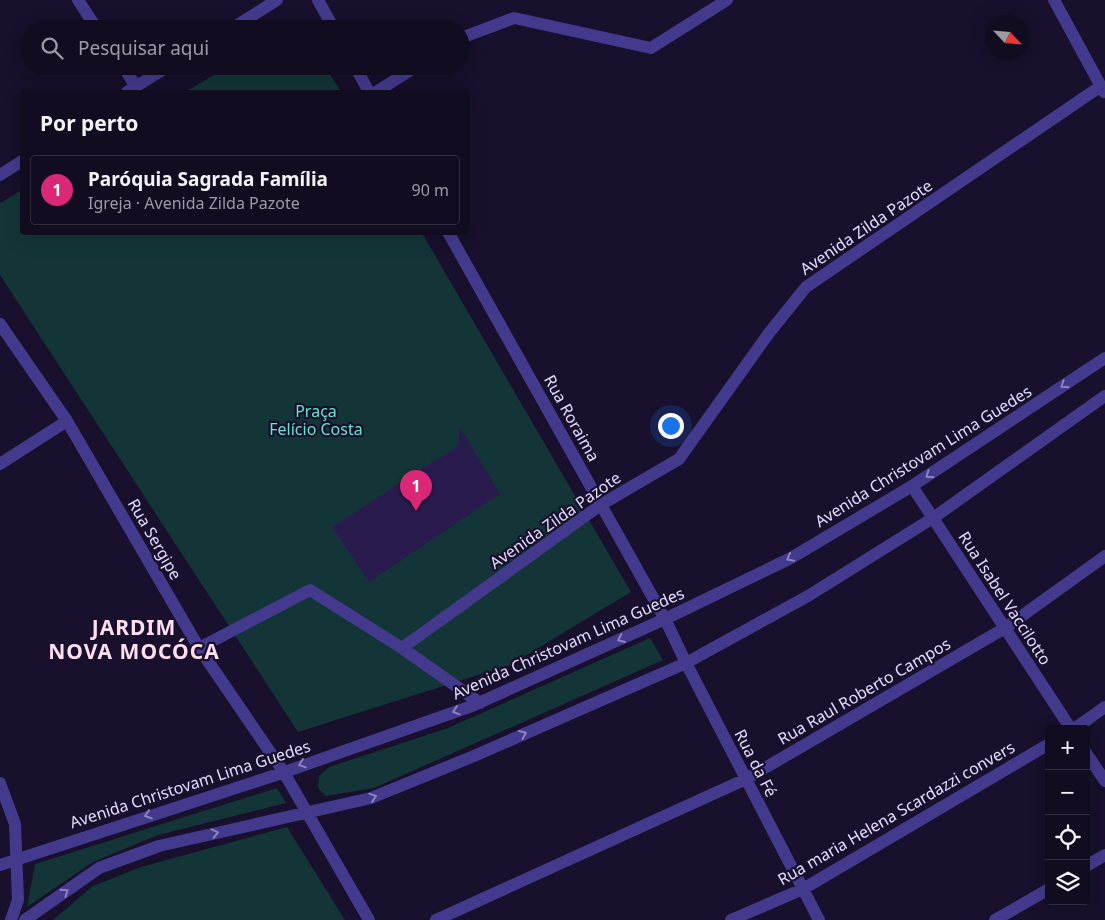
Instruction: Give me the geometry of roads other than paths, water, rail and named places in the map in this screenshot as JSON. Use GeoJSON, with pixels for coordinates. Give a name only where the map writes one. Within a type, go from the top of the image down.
{"type":"FeatureCollection","features":[{"type":"Feature","properties":{"kind":"street"},"geometry":{"type":"LineString","coordinates":[[78,0],[91,20]]}},
{"type":"Feature","properties":{"kind":"street"},"geometry":{"type":"LineString","coordinates":[[246,20],[278,0]]}},
{"type":"Feature","properties":{"kind":"street"},"geometry":{"type":"LineString","coordinates":[[318,0],[329,20]]}},
{"type":"Feature","properties":{"kind":"street"},"geometry":{"type":"LineString","coordinates":[[470,35],[514,18],[651,48],[727,0]]}},
{"type":"Feature","properties":{"kind":"street"},"geometry":{"type":"LineString","coordinates":[[1054,0],[1103,90]]}},
{"type":"Feature","properties":{"kind":"street"},"geometry":{"type":"LineString","coordinates":[[126,75],[132,90],[156,75]]}},
{"type":"Feature","properties":{"kind":"street"},"geometry":{"type":"LineString","coordinates":[[360,75],[368,90]]}},
{"type":"Feature","properties":{"kind":"street"},"geometry":{"type":"LineString","coordinates":[[379,90],[403,75]]}},
{"type":"Feature","properties":{"kind":"street","name":"Avenida Zilda Pazote"},"geometry":{"type":"LineString","coordinates":[[402,648],[602,504],[679,459],[769,333],[806,288],[1103,90]]}},
{"type":"Feature","properties":{"kind":"street"},"geometry":{"type":"LineString","coordinates":[[0,175],[20,162]]}},
{"type":"Feature","properties":{"kind":"street","name":"Rua Roraima"},"geometry":{"type":"LineString","coordinates":[[450,235],[666,619]]}},
{"type":"Feature","properties":{"kind":"street","name":"Rua Sergipe"},"geometry":{"type":"LineString","coordinates":[[0,324],[67,421],[199,648],[283,771],[368,920]]}},
{"type":"Feature","properties":{"kind":"street","name":"Avenida Christovam Lima Guedes"},"geometry":{"type":"LineString","coordinates":[[0,864],[283,771],[480,703],[666,619],[791,558],[912,486],[1105,358]]}},
{"type":"Feature","properties":{"kind":"street"},"geometry":{"type":"LineString","coordinates":[[25,920],[99,868],[159,846],[371,798],[474,756],[686,663],[808,596],[933,518],[1105,396]]}},
{"type":"Feature","properties":{"kind":"street"},"geometry":{"type":"LineString","coordinates":[[0,464],[67,421]]}},
{"type":"Feature","properties":{"kind":"street","name":"Rua Isabel Vaccilotto"},"geometry":{"type":"LineString","coordinates":[[912,486],[1069,725]]}},
{"type":"Feature","properties":{"kind":"street","name":"Rua Raul Roberto Campos"},"geometry":{"type":"LineString","coordinates":[[436,920],[746,779],[1005,628],[1105,556]]}},
{"type":"Feature","properties":{"kind":"street"},"geometry":{"type":"LineString","coordinates":[[199,648],[310,590],[402,648],[480,703]]}},
{"type":"Feature","properties":{"kind":"street","name":"Rua da Fé"},"geometry":{"type":"LineString","coordinates":[[666,619],[686,663],[819,920]]}},
{"type":"Feature","properties":{"kind":"street"},"geometry":{"type":"LineString","coordinates":[[1078,725],[1105,707]]}},
{"type":"Feature","properties":{"kind":"street","name":"Rua maria Helena Scardazzi convers"},"geometry":{"type":"LineString","coordinates":[[731,920],[803,889],[1045,746]]}},
{"type":"Feature","properties":{"kind":"street"},"geometry":{"type":"LineString","coordinates":[[1090,759],[1105,782]]}},
{"type":"Feature","properties":{"kind":"street"},"geometry":{"type":"LineString","coordinates":[[0,783],[15,824],[18,859],[18,900],[11,920]]}},
{"type":"Feature","properties":{"kind":"street"},"geometry":{"type":"LineString","coordinates":[[1090,864],[1105,855]]}},
{"type":"Feature","properties":{"kind":"street"},"geometry":{"type":"LineString","coordinates":[[995,920],[1045,890]]}},
{"type":"Feature","properties":{"kind":"place","name":"Paróquia Sagrada Família"},"geometry":{"type":"Point","coordinates":[416,511]}},
{"type":"Feature","properties":{"kind":"district","name":"JARDIM NOVA MOCÓCA"},"geometry":{"type":"Point","coordinates":[134,640]}},
{"type":"Feature","properties":{"kind":"park label","name":"Praça Felício Costa"},"geometry":{"type":"Point","coordinates":[316,420]}}]}
